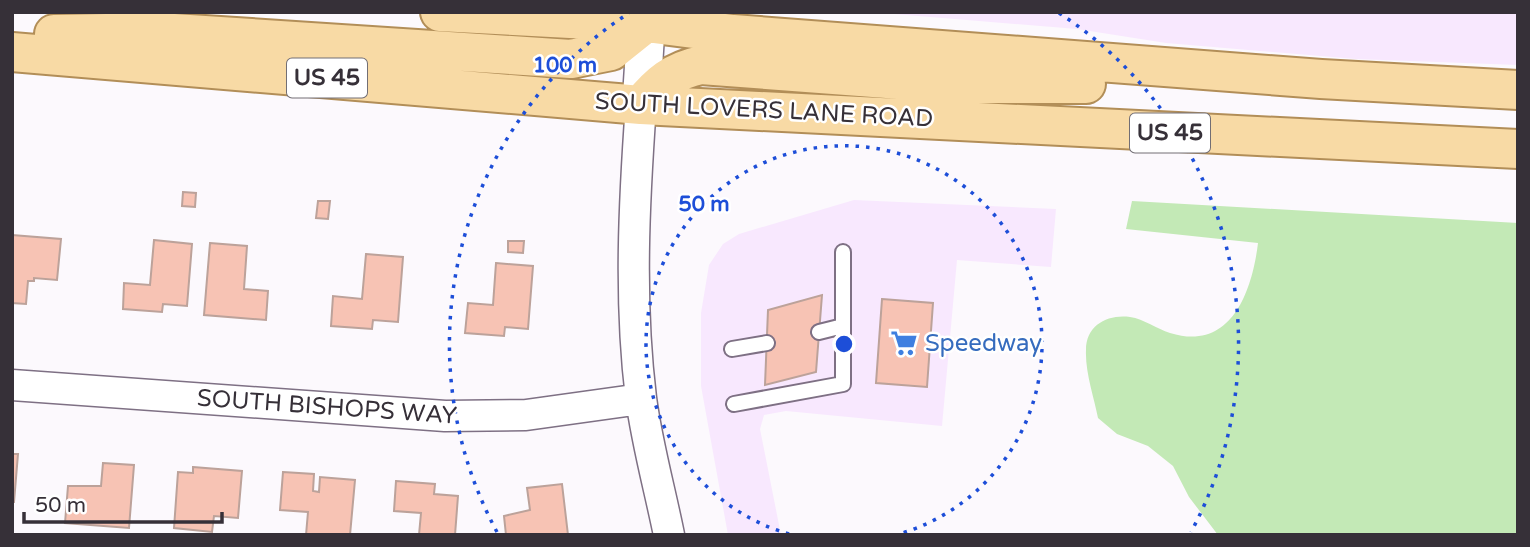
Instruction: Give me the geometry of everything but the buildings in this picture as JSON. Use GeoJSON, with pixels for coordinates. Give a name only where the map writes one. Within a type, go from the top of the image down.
{"type":"FeatureCollection","features":[{"type":"Feature","properties":{"kind":"main road"},"geometry":{"type":"LineString","coordinates":[[440,12],[647,18],[733,34],[1271,75],[1518,90]]}},
{"type":"Feature","properties":{"kind":"main road"},"geometry":{"type":"LineString","coordinates":[[12,43],[48,34],[158,32],[571,59],[611,51],[647,18]]}},
{"type":"Feature","properties":{"kind":"main road","name":"SOUTH LOVERS LANE ROAD"},"geometry":{"type":"LineString","coordinates":[[12,52],[641,105],[1518,149]]}},
{"type":"Feature","properties":{"kind":"main road"},"geometry":{"type":"LineString","coordinates":[[641,105],[661,81],[681,69],[701,65],[954,84],[1165,84],[1271,75]]}},
{"type":"Feature","properties":{"kind":"street"},"geometry":{"type":"LineString","coordinates":[[647,18],[632,227],[641,399],[669,535]]}},
{"type":"Feature","properties":{"kind":"street","name":"SOUTH BISHOPS WAY"},"geometry":{"type":"LineString","coordinates":[[12,385],[445,416],[526,415],[641,399]]}},
{"type":"Feature","properties":{"kind":"lane"},"geometry":{"type":"LineString","coordinates":[[734,404],[843,384],[843,252]]}},
{"type":"Feature","properties":{"kind":"lane"},"geometry":{"type":"LineString","coordinates":[[819,332],[843,326]]}},
{"type":"Feature","properties":{"kind":"lane"},"geometry":{"type":"LineString","coordinates":[[732,349],[767,343]]}},
{"type":"Feature","properties":{"kind":"shaded area"},"geometry":{"type":"Polygon","coordinates":[[[870,12],[1518,12],[1518,65],[1356,59],[1166,43],[1077,29],[870,12]]]}},
{"type":"Feature","properties":{"kind":"shaded area"},"geometry":{"type":"Polygon","coordinates":[[[854,200],[1056,209],[1051,267],[957,260],[942,426],[786,411],[764,415],[760,429],[781,535],[728,535],[701,386],[701,313],[709,265],[723,244],[739,234],[854,200]]]}},
{"type":"Feature","properties":{"kind":"green space"},"geometry":{"type":"Polygon","coordinates":[[[1132,201],[1518,223],[1518,535],[1218,535],[1189,497],[1173,466],[1148,446],[1117,434],[1098,418],[1087,367],[1087,341],[1094,328],[1114,317],[1135,318],[1170,333],[1191,337],[1209,334],[1223,326],[1235,314],[1244,298],[1258,243],[1126,229],[1132,201]]]}},
{"type":"Feature","properties":{"kind":"place","name":"Speedway"},"geometry":{"type":"Point","coordinates":[904,343]}}]}
